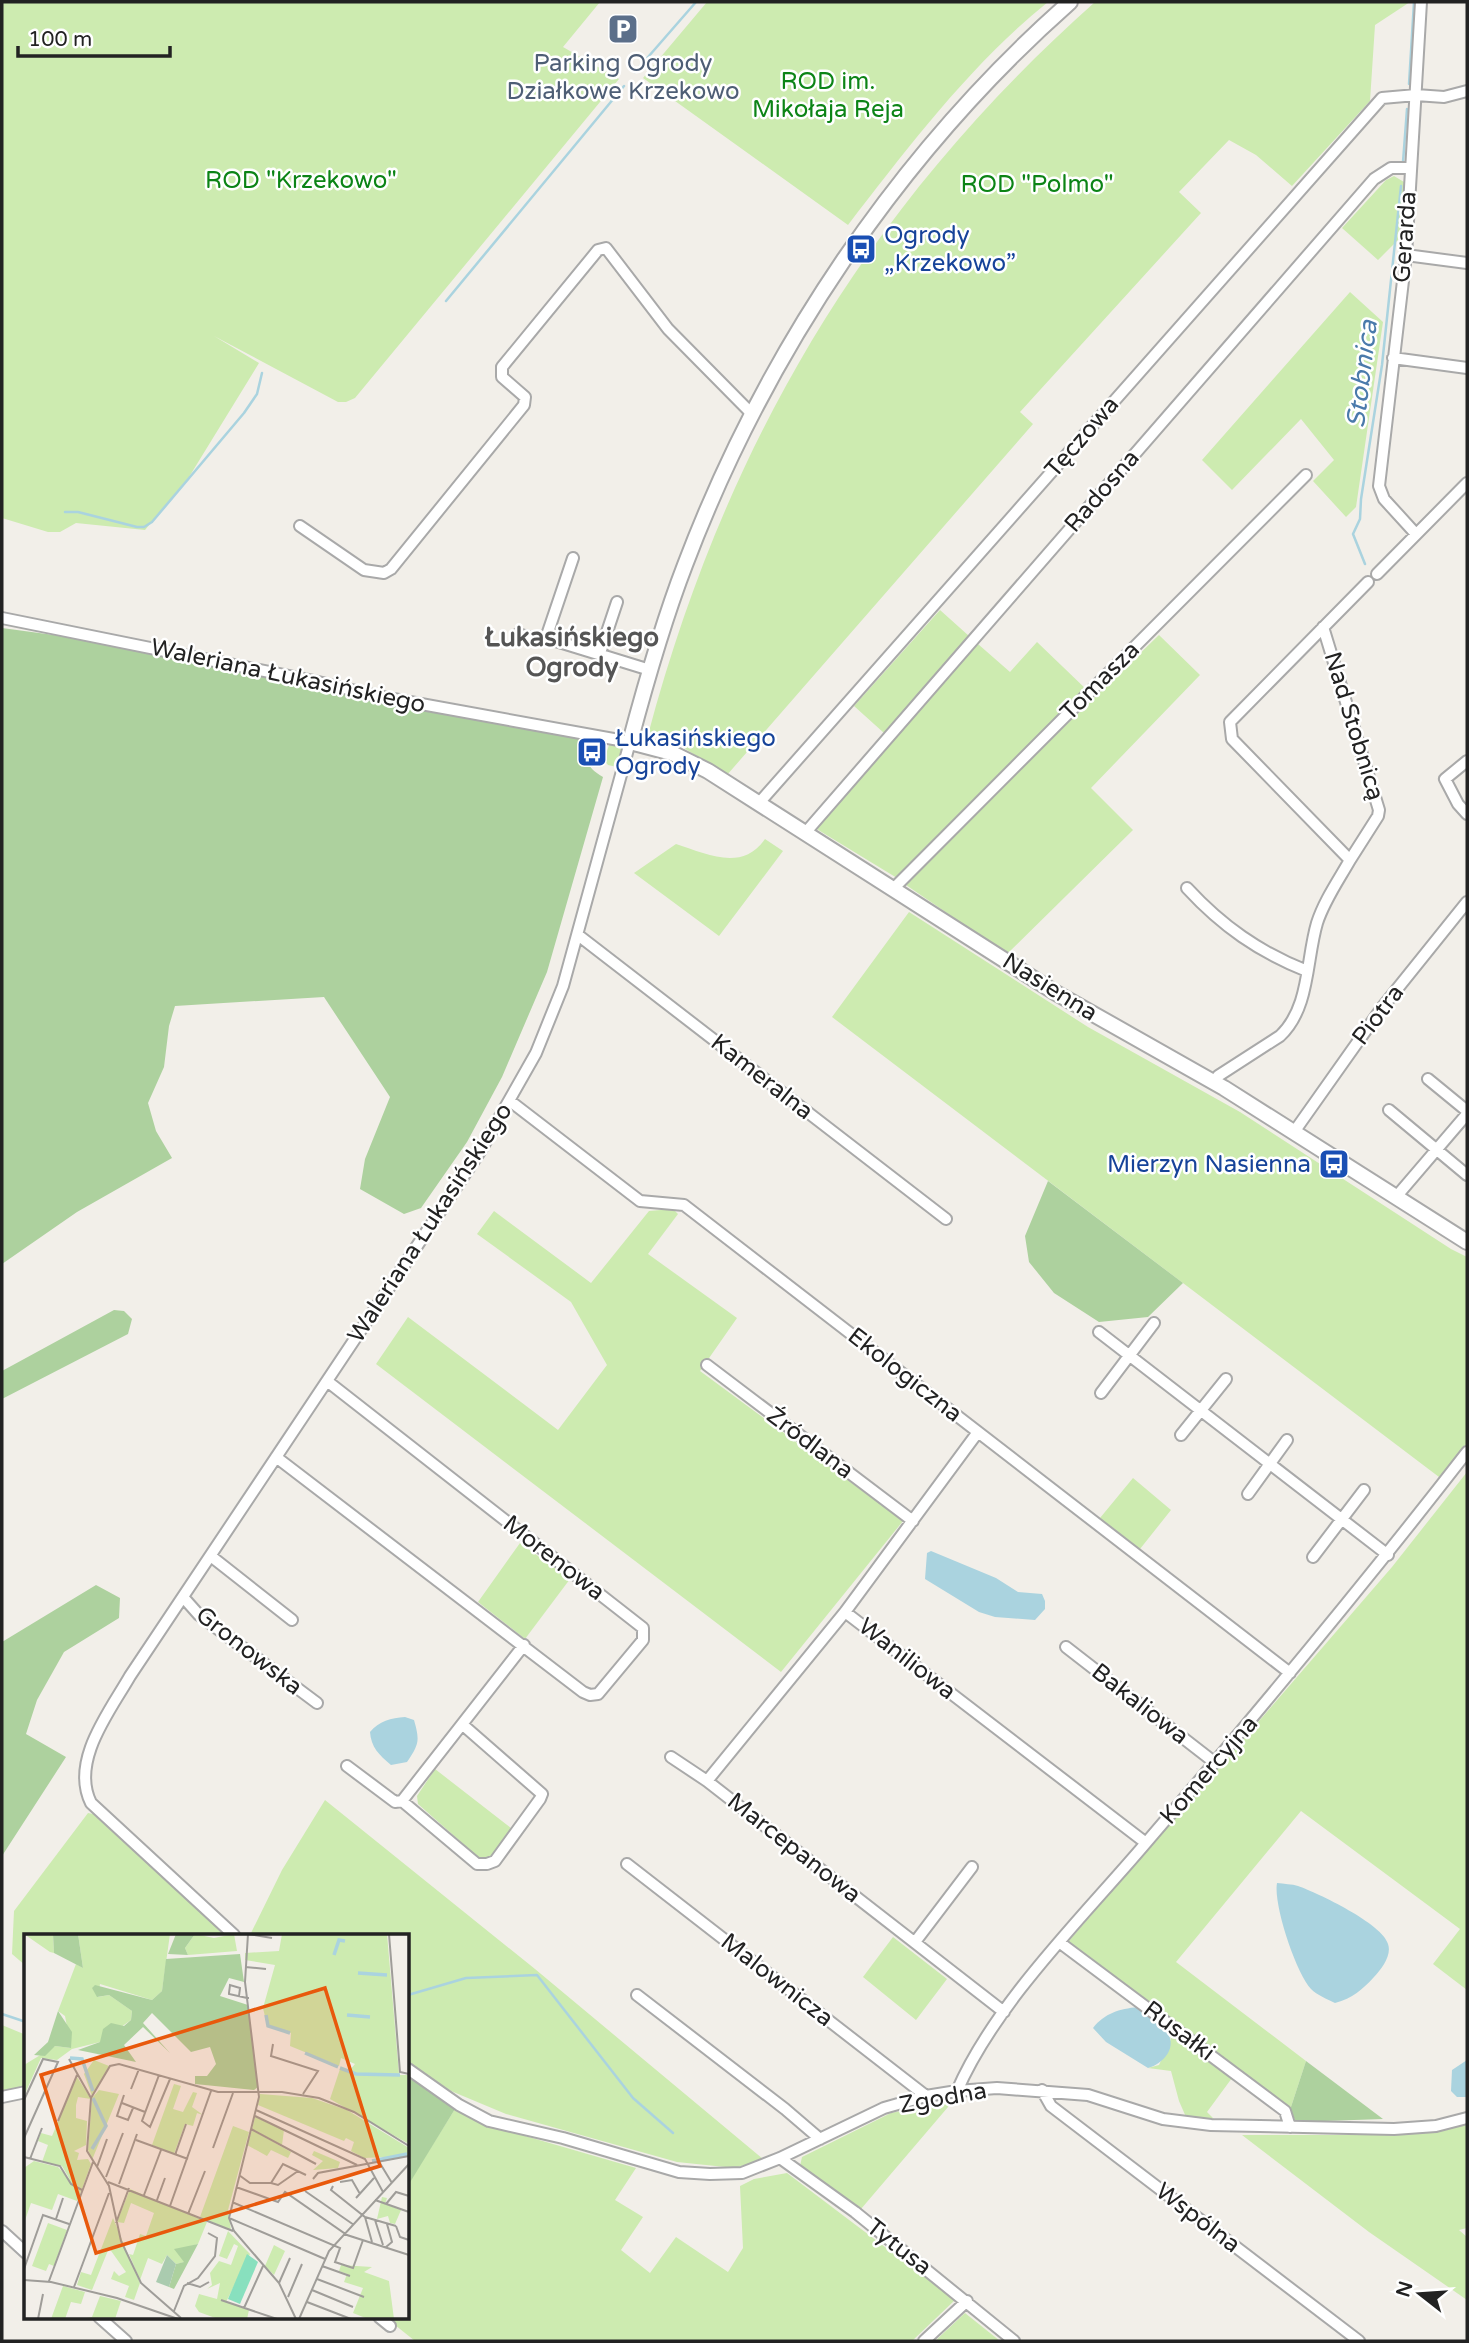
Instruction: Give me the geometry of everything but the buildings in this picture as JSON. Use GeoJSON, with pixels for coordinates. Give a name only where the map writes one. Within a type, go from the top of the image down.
{"type":"FeatureCollection","features":[{"type":"Feature","properties":{"kind":"street","name":"Waleriana Łukasińskiego"},"geometry":{"type":"LineString","coordinates":[[233,1934],[91,1803],[84,1786],[86,1766],[100,1730],[130,1676],[212,1557],[481,1150],[546,1031],[563,986],[650,670],[685,564],[720,480],[788,348],[820,296],[900,183],[985,84],[1070,2]]}},
{"type":"Feature","properties":{"kind":"street","name":"Gerarda"},"geometry":{"type":"LineString","coordinates":[[1415,533],[1384,499],[1379,485],[1406,255],[1423,2]]}},
{"type":"Feature","properties":{"kind":"street","name":"Tęczowa"},"geometry":{"type":"LineString","coordinates":[[760,803],[1382,98],[1416,95],[1444,97],[1467,91]]}},
{"type":"Feature","properties":{"kind":"street","name":"Radosna"},"geometry":{"type":"LineString","coordinates":[[806,832],[1374,179],[1391,168],[1410,168]]}},
{"type":"Feature","properties":{"kind":"street"},"geometry":{"type":"LineString","coordinates":[[300,526],[365,570],[384,572],[391,569],[524,405],[526,397],[502,377],[502,367],[598,250],[606,248],[660,319],[752,414]]}},
{"type":"Feature","properties":{"kind":"street"},"geometry":{"type":"LineString","coordinates":[[1406,255],[1467,263]]}},
{"type":"Feature","properties":{"kind":"street"},"geometry":{"type":"LineString","coordinates":[[1393,358],[1467,368]]}},
{"type":"Feature","properties":{"kind":"street","name":"Tomasza"},"geometry":{"type":"LineString","coordinates":[[894,888],[1306,475]]}},
{"type":"Feature","properties":{"kind":"street"},"geometry":{"type":"LineString","coordinates":[[1377,574],[1467,483]]}},
{"type":"Feature","properties":{"kind":"street"},"geometry":{"type":"LineString","coordinates":[[546,638],[573,558]]}},
{"type":"Feature","properties":{"kind":"street","name":"Nad Stobnicą"},"geometry":{"type":"LineString","coordinates":[[1350,860],[1232,739],[1230,722],[1368,582]]}},
{"type":"Feature","properties":{"kind":"street"},"geometry":{"type":"LineString","coordinates":[[600,653],[617,602]]}},
{"type":"Feature","properties":{"kind":"street","name":"Waleriana Łukasińskiego"},"geometry":{"type":"LineString","coordinates":[[2,618],[377,696],[630,742]]}},
{"type":"Feature","properties":{"kind":"street","name":"Nad Stobnicą"},"geometry":{"type":"LineString","coordinates":[[1214,1082],[1218,1076],[1288,1028],[1296,1014],[1321,913],[1380,810],[1323,627]]}},
{"type":"Feature","properties":{"kind":"street"},"geometry":{"type":"LineString","coordinates":[[519,634],[537,640],[546,638],[650,670]]}},
{"type":"Feature","properties":{"kind":"street","name":"Nasienna"},"geometry":{"type":"LineString","coordinates":[[630,742],[660,748],[687,759],[1072,1002],[1214,1082],[1467,1241]]}},
{"type":"Feature","properties":{"kind":"street"},"geometry":{"type":"LineString","coordinates":[[1467,761],[1445,779],[1458,804],[1467,814]]}},
{"type":"Feature","properties":{"kind":"street"},"geometry":{"type":"LineString","coordinates":[[1187,888],[1236,935],[1307,971]]}},
{"type":"Feature","properties":{"kind":"street","name":"Piotra"},"geometry":{"type":"LineString","coordinates":[[1294,1132],[1381,1009],[1467,902]]}},
{"type":"Feature","properties":{"kind":"street","name":"Kameralna"},"geometry":{"type":"LineString","coordinates":[[578,935],[946,1219]]}},
{"type":"Feature","properties":{"kind":"street"},"geometry":{"type":"LineString","coordinates":[[1396,1197],[1467,1113],[1428,1079]]}},
{"type":"Feature","properties":{"kind":"street","name":"Ekologiczna"},"geometry":{"type":"LineString","coordinates":[[510,1101],[640,1201],[684,1205],[1290,1673]]}},
{"type":"Feature","properties":{"kind":"street"},"geometry":{"type":"LineString","coordinates":[[1389,1110],[1467,1175]]}},
{"type":"Feature","properties":{"kind":"street"},"geometry":{"type":"LineString","coordinates":[[1101,1393],[1154,1323]]}},
{"type":"Feature","properties":{"kind":"street"},"geometry":{"type":"LineString","coordinates":[[1099,1332],[1388,1555]]}},
{"type":"Feature","properties":{"kind":"street","name":"Źródlana"},"geometry":{"type":"LineString","coordinates":[[707,1366],[914,1521]]}},
{"type":"Feature","properties":{"kind":"street"},"geometry":{"type":"LineString","coordinates":[[1181,1435],[1226,1379]]}},
{"type":"Feature","properties":{"kind":"street","name":"Morenowa"},"geometry":{"type":"LineString","coordinates":[[276,1457],[583,1692],[598,1694],[643,1640],[643,1628],[327,1381]]}},
{"type":"Feature","properties":{"kind":"street","name":"Waniliowa"},"geometry":{"type":"LineString","coordinates":[[978,1432],[845,1612],[1146,1843]]}},
{"type":"Feature","properties":{"kind":"street"},"geometry":{"type":"LineString","coordinates":[[1248,1494],[1287,1440]]}},
{"type":"Feature","properties":{"kind":"street","name":"Komercyjna"},"geometry":{"type":"LineString","coordinates":[[957,2091],[967,2068],[1004,2012],[1059,1942],[1290,1673],[1388,1555],[1467,1452]]}},
{"type":"Feature","properties":{"kind":"street"},"geometry":{"type":"LineString","coordinates":[[1313,1557],[1364,1490]]}},
{"type":"Feature","properties":{"kind":"street"},"geometry":{"type":"LineString","coordinates":[[212,1557],[292,1620]]}},
{"type":"Feature","properties":{"kind":"street","name":"Gronowska"},"geometry":{"type":"LineString","coordinates":[[183,1597],[207,1622],[317,1703]]}},
{"type":"Feature","properties":{"kind":"street"},"geometry":{"type":"LineString","coordinates":[[706,1781],[845,1612]]}},
{"type":"Feature","properties":{"kind":"street"},"geometry":{"type":"LineString","coordinates":[[347,1766],[395,1802],[402,1801],[524,1645]]}},
{"type":"Feature","properties":{"kind":"street","name":"Bakaliowa"},"geometry":{"type":"LineString","coordinates":[[1066,1647],[1214,1762]]}},
{"type":"Feature","properties":{"kind":"street"},"geometry":{"type":"LineString","coordinates":[[402,1801],[477,1864],[495,1861],[542,1794],[463,1725]]}},
{"type":"Feature","properties":{"kind":"street","name":"Marcepanowa"},"geometry":{"type":"LineString","coordinates":[[671,1757],[706,1781],[1004,2012]]}},
{"type":"Feature","properties":{"kind":"street","name":"Malownicza"},"geometry":{"type":"LineString","coordinates":[[627,1864],[926,2095]]}},
{"type":"Feature","properties":{"kind":"street"},"geometry":{"type":"LineString","coordinates":[[915,1942],[972,1867]]}},
{"type":"Feature","properties":{"kind":"street","name":"Rusałki"},"geometry":{"type":"LineString","coordinates":[[1059,1942],[1285,2111],[1290,2127]]}},
{"type":"Feature","properties":{"kind":"street"},"geometry":{"type":"LineString","coordinates":[[637,1995],[820,2139]]}},
{"type":"Feature","properties":{"kind":"street","name":"Zgodna"},"geometry":{"type":"LineString","coordinates":[[410,2069],[459,2105],[489,2121],[563,2138],[679,2172],[710,2174],[742,2173],[780,2158],[884,2108],[926,2095],[997,2088],[1088,2095],[1182,2123],[1394,2129],[1436,2126],[1467,2118]]}},
{"type":"Feature","properties":{"kind":"street","name":"Wspólna"},"geometry":{"type":"LineString","coordinates":[[1042,2090],[1051,2106],[1359,2341]]}},
{"type":"Feature","properties":{"kind":"street"},"geometry":{"type":"LineString","coordinates":[[2,2097],[24,2092]]}},
{"type":"Feature","properties":{"kind":"street","name":"Tytusa"},"geometry":{"type":"LineString","coordinates":[[780,2158],[855,2212],[1014,2341]]}},
{"type":"Feature","properties":{"kind":"street"},"geometry":{"type":"LineString","coordinates":[[2,2231],[24,2251]]}},
{"type":"Feature","properties":{"kind":"street"},"geometry":{"type":"LineString","coordinates":[[923,2341],[967,2301]]}},
{"type":"Feature","properties":{"kind":"street"},"geometry":{"type":"LineString","coordinates":[[100,2318],[126,2341]]}},
{"type":"Feature","properties":{"kind":"street"},"geometry":{"type":"LineString","coordinates":[[380,2318],[390,2326]]}},
{"type":"Feature","properties":{"kind":"green space","name":"ROD \"Krzekowo\""},"geometry":{"type":"Polygon","coordinates":[[[2,2],[600,2],[563,47],[619,79],[355,398],[338,402],[214,336],[259,363],[189,477],[145,530],[76,523],[60,532],[48,532],[2,518],[2,2]]]}},
{"type":"Feature","properties":{"kind":"green space","name":"ROD im. Mikołaja Reja"},"geometry":{"type":"Polygon","coordinates":[[[707,2],[1048,2],[967,79],[848,225],[643,78],[707,2]]]}},
{"type":"Feature","properties":{"kind":"green space","name":"ROD \"Polmo\""},"geometry":{"type":"Polygon","coordinates":[[[1095,2],[1410,2],[1375,25],[1370,101],[1292,186],[1256,155],[1229,140],[1179,192],[1201,213],[1020,412],[1033,424],[727,775],[671,740],[648,735],[680,628],[719,525],[764,428],[816,334],[874,245],[940,161],[1014,79],[1095,2]]]}},
{"type":"Feature","properties":{"kind":"green space"},"geometry":{"type":"Polygon","coordinates":[[[1394,176],[1404,182],[1399,239],[1378,260],[1342,228],[1386,180],[1394,176]]]}},
{"type":"Feature","properties":{"kind":"green space"},"geometry":{"type":"Polygon","coordinates":[[[1350,292],[1383,322],[1356,507],[1346,517],[1313,481],[1334,460],[1301,419],[1232,490],[1202,460],[1350,292]]]}},
{"type":"Feature","properties":{"kind":"green space"},"geometry":{"type":"Polygon","coordinates":[[[940,610],[969,636],[884,733],[854,706],[940,610]]]}},
{"type":"Feature","properties":{"kind":"green space"},"geometry":{"type":"Polygon","coordinates":[[[2,628],[76,638],[590,740],[588,762],[603,777],[547,972],[502,1077],[467,1142],[421,1208],[404,1214],[360,1189],[365,1159],[390,1097],[324,997],[175,1006],[169,1026],[164,1067],[148,1103],[156,1131],[172,1158],[77,1212],[2,1264],[2,628]]]}},
{"type":"Feature","properties":{"kind":"green space"},"geometry":{"type":"Polygon","coordinates":[[[1159,635],[1200,675],[1091,788],[1133,830],[1007,954],[906,885],[995,794],[1159,635]]]}},
{"type":"Feature","properties":{"kind":"green space"},"geometry":{"type":"Polygon","coordinates":[[[1037,642],[1088,691],[897,878],[815,828],[978,644],[1010,672],[1037,642]]]}},
{"type":"Feature","properties":{"kind":"green space"},"geometry":{"type":"Polygon","coordinates":[[[612,743],[623,749],[617,767],[608,765],[604,760],[612,743]]]}},
{"type":"Feature","properties":{"kind":"green space"},"geometry":{"type":"Polygon","coordinates":[[[765,839],[783,851],[719,936],[634,873],[676,844],[712,856],[735,858],[756,849],[765,839]]]}},
{"type":"Feature","properties":{"kind":"green space"},"geometry":{"type":"Polygon","coordinates":[[[909,912],[1088,1027],[1240,1112],[1467,1257],[1467,1443],[1439,1477],[832,1017],[909,912]]]}},
{"type":"Feature","properties":{"kind":"green space"},"geometry":{"type":"Polygon","coordinates":[[[1048,1181],[1183,1283],[1148,1317],[1099,1322],[1054,1293],[1029,1262],[1025,1236],[1048,1181]]]}},
{"type":"Feature","properties":{"kind":"green space"},"geometry":{"type":"Polygon","coordinates":[[[673,1209],[678,1214],[648,1254],[737,1318],[700,1371],[903,1521],[781,1672],[376,1364],[408,1317],[558,1430],[607,1365],[571,1302],[477,1234],[494,1211],[591,1283],[649,1211],[673,1209]]]}},
{"type":"Feature","properties":{"kind":"green space"},"geometry":{"type":"Polygon","coordinates":[[[114,1310],[124,1311],[132,1319],[128,1334],[2,1399],[2,1371],[114,1310]]]}},
{"type":"Feature","properties":{"kind":"green space"},"geometry":{"type":"Polygon","coordinates":[[[1467,1472],[1467,1990],[1433,1964],[1460,1929],[1301,1811],[1176,1962],[1306,2061],[1290,2110],[1068,1942],[1392,1567],[1467,1472]]]}},
{"type":"Feature","properties":{"kind":"green space"},"geometry":{"type":"Polygon","coordinates":[[[1133,1478],[1171,1510],[1140,1549],[1100,1518],[1133,1478]]]}},
{"type":"Feature","properties":{"kind":"green space"},"geometry":{"type":"Polygon","coordinates":[[[520,1543],[570,1579],[525,1639],[478,1602],[520,1543]]]}},
{"type":"Feature","properties":{"kind":"green space"},"geometry":{"type":"Polygon","coordinates":[[[96,1585],[120,1598],[119,1618],[64,1652],[37,1700],[26,1734],[66,1757],[2,1856],[2,1642],[96,1585]]]}},
{"type":"Feature","properties":{"kind":"green space"},"geometry":{"type":"Polygon","coordinates":[[[435,1769],[511,1828],[490,1858],[478,1857],[418,1804],[417,1796],[435,1769]]]}},
{"type":"Feature","properties":{"kind":"green space"},"geometry":{"type":"Polygon","coordinates":[[[325,1800],[535,1969],[763,2159],[735,2168],[677,2162],[506,2114],[451,2091],[410,2063],[410,1934],[250,1934],[282,1870],[325,1800]]]}},
{"type":"Feature","properties":{"kind":"green space"},"geometry":{"type":"Polygon","coordinates":[[[88,1813],[93,1814],[224,1934],[24,1934],[24,1964],[12,1954],[14,1911],[88,1813]]]}},
{"type":"Feature","properties":{"kind":"green space"},"geometry":{"type":"Polygon","coordinates":[[[893,1937],[947,1979],[916,2020],[863,1977],[893,1937]]]}},
{"type":"Feature","properties":{"kind":"green space"},"geometry":{"type":"Polygon","coordinates":[[[2,2025],[24,2034],[24,2088],[2,2091],[2,2025]]]}},
{"type":"Feature","properties":{"kind":"green space"},"geometry":{"type":"Polygon","coordinates":[[[1165,2028],[1232,2078],[1207,2112],[1214,2119],[1186,2117],[1171,2071],[1148,2068],[1159,2065],[1171,2039],[1165,2028]]]}},
{"type":"Feature","properties":{"kind":"green space"},"geometry":{"type":"Polygon","coordinates":[[[1306,2061],[1383,2119],[1296,2122],[1290,2110],[1306,2061]]]}},
{"type":"Feature","properties":{"kind":"green space"},"geometry":{"type":"Polygon","coordinates":[[[410,2077],[455,2109],[410,2182],[410,2077]]]}},
{"type":"Feature","properties":{"kind":"green space"},"geometry":{"type":"Polygon","coordinates":[[[954,2100],[861,2209],[800,2166],[802,2157],[891,2113],[954,2100]]]}},
{"type":"Feature","properties":{"kind":"green space"},"geometry":{"type":"Polygon","coordinates":[[[455,2109],[487,2125],[636,2168],[615,2200],[643,2217],[621,2250],[650,2273],[676,2237],[728,2272],[743,2248],[740,2186],[754,2179],[787,2173],[955,2300],[912,2341],[415,2341],[386,2318],[410,2318],[410,2181],[455,2109]]]}},
{"type":"Feature","properties":{"kind":"green space"},"geometry":{"type":"Polygon","coordinates":[[[1467,2125],[1467,2228],[1459,2230],[1467,2237],[1467,2300],[1369,2232],[1242,2135],[1392,2135],[1467,2125]]]}},
{"type":"Feature","properties":{"kind":"green space"},"geometry":{"type":"Polygon","coordinates":[[[965,2313],[1000,2341],[935,2341],[965,2313]]]}},
{"type":"Feature","properties":{"kind":"water"},"geometry":{"type":"Polygon","coordinates":[[[931,1551],[996,1578],[1018,1592],[1042,1594],[1045,1609],[1035,1620],[995,1617],[979,1612],[925,1579],[927,1553],[931,1551]]]}},
{"type":"Feature","properties":{"kind":"water"},"geometry":{"type":"Polygon","coordinates":[[[405,1717],[414,1720],[418,1738],[416,1746],[407,1762],[391,1765],[376,1750],[370,1732],[386,1721],[405,1717]]]}},
{"type":"Feature","properties":{"kind":"water"},"geometry":{"type":"Polygon","coordinates":[[[1277,1883],[1298,1886],[1320,1895],[1363,1919],[1384,1936],[1389,1948],[1386,1962],[1357,1993],[1335,2003],[1319,1995],[1305,1981],[1287,1938],[1279,1906],[1277,1883]]]}},
{"type":"Feature","properties":{"kind":"water"},"geometry":{"type":"Polygon","coordinates":[[[1138,2007],[1162,2026],[1171,2041],[1165,2058],[1148,2068],[1106,2042],[1093,2028],[1113,2013],[1138,2007]]]}},
{"type":"Feature","properties":{"kind":"water"},"geometry":{"type":"Polygon","coordinates":[[[1467,2060],[1467,2097],[1457,2097],[1451,2091],[1452,2070],[1467,2060]]]}},
{"type":"Feature","properties":{"kind":"waterway"},"geometry":{"type":"LineString","coordinates":[[635,72],[696,2]]}},
{"type":"Feature","properties":{"kind":"waterway","name":"Stobnica"},"geometry":{"type":"LineString","coordinates":[[1409,84],[1414,2]]}},
{"type":"Feature","properties":{"kind":"waterway"},"geometry":{"type":"LineString","coordinates":[[446,301],[624,86]]}},
{"type":"Feature","properties":{"kind":"waterway","name":"Stobnica"},"geometry":{"type":"LineString","coordinates":[[1403,162],[1407,109]]}},
{"type":"Feature","properties":{"kind":"waterway","name":"Stobnica"},"geometry":{"type":"LineString","coordinates":[[1365,564],[1353,534],[1360,519],[1382,365],[1401,186]]}},
{"type":"Feature","properties":{"kind":"waterway"},"geometry":{"type":"LineString","coordinates":[[65,512],[78,512],[137,527],[144,527],[152,522],[244,413],[257,394],[262,373]]}},
{"type":"Feature","properties":{"kind":"waterway"},"geometry":{"type":"LineString","coordinates":[[410,1994],[466,1978],[537,1975],[633,2098],[673,2133]]}},
{"type":"Feature","properties":{"kind":"waterway"},"geometry":{"type":"LineString","coordinates":[[2,2014],[24,2021]]}},
{"type":"Feature","properties":{"kind":"place","name":"Parking Ogrody Działkowe Krzekowo"},"geometry":{"type":"Point","coordinates":[623,29]}},
{"type":"Feature","properties":{"kind":"place","name":"Ogrody „Krzekowo”"},"geometry":{"type":"Point","coordinates":[861,249]}},
{"type":"Feature","properties":{"kind":"place","name":"Łukasińskiego Ogrody"},"geometry":{"type":"Point","coordinates":[592,752]}},
{"type":"Feature","properties":{"kind":"place","name":"Mierzyn Nasienna"},"geometry":{"type":"Point","coordinates":[1334,1164]}},
{"type":"Feature","properties":{"kind":"district","name":"Łukasińskiego Ogrody"},"geometry":{"type":"Point","coordinates":[572,652]}}]}
